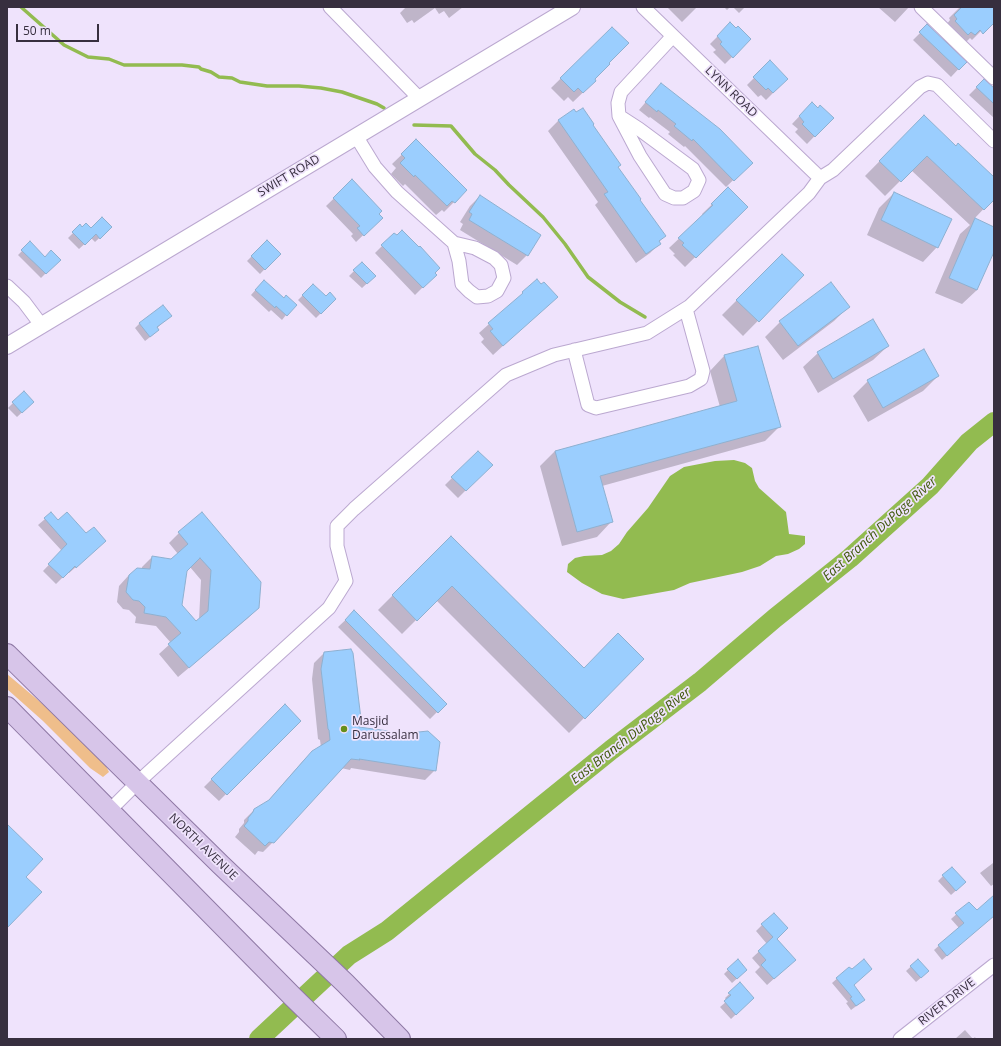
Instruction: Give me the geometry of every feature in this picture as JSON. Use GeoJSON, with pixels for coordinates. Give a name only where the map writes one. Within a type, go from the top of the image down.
{"type":"FeatureCollection","features":[{"type":"Feature","properties":{"kind":"main road","name":"NORTH AVENUE"},"geometry":{"type":"LineString","coordinates":[[7,654],[400,1039]]}},
{"type":"Feature","properties":{"kind":"main road"},"geometry":{"type":"LineString","coordinates":[[7,707],[336,1039]]}},
{"type":"Feature","properties":{"kind":"street"},"geometry":{"type":"LineString","coordinates":[[330,7],[419,98]]}},
{"type":"Feature","properties":{"kind":"street","name":"SWIFT ROAD"},"geometry":{"type":"LineString","coordinates":[[7,346],[572,7]]}},
{"type":"Feature","properties":{"kind":"street","name":"LYNN ROAD"},"geometry":{"type":"LineString","coordinates":[[643,7],[820,178]]}},
{"type":"Feature","properties":{"kind":"street"},"geometry":{"type":"LineString","coordinates":[[921,7],[994,78]]}},
{"type":"Feature","properties":{"kind":"street"},"geometry":{"type":"LineString","coordinates":[[619,116],[693,169],[699,180],[694,191],[683,198],[674,198],[664,194],[640,156],[619,116],[618,103],[621,92],[673,36]]}},
{"type":"Feature","properties":{"kind":"street"},"geometry":{"type":"LineString","coordinates":[[110,810],[138,782],[329,608],[346,581],[337,546],[337,526],[354,509],[506,375],[554,355],[647,333],[686,309],[809,193],[820,178],[833,170],[920,87],[928,83],[937,86],[994,141]]}},
{"type":"Feature","properties":{"kind":"street"},"geometry":{"type":"LineString","coordinates":[[356,136],[375,167],[397,192],[454,243]]}},
{"type":"Feature","properties":{"kind":"street"},"geometry":{"type":"LineString","coordinates":[[7,286],[24,302],[42,326]]}},
{"type":"Feature","properties":{"kind":"street"},"geometry":{"type":"LineString","coordinates":[[574,350],[588,405],[596,408],[689,386],[701,379],[703,371],[686,309]]}},
{"type":"Feature","properties":{"kind":"street","name":"RIVER DRIVE"},"geometry":{"type":"LineString","coordinates":[[900,1039],[994,965]]}},
{"type":"Feature","properties":{"kind":"shaded area"},"geometry":{"type":"Polygon","coordinates":[[[734,460],[745,463],[752,468],[755,481],[759,488],[786,512],[789,534],[805,536],[805,544],[799,549],[788,554],[776,556],[760,566],[742,572],[690,583],[674,590],[623,599],[602,594],[582,583],[567,572],[568,564],[575,558],[602,555],[611,551],[619,544],[627,532],[648,508],[670,476],[684,467],[715,461],[734,460]]]}},
{"type":"Feature","properties":{"kind":"shaded area"},"geometry":{"type":"Polygon","coordinates":[[[7,674],[51,711],[105,764],[109,772],[103,777],[90,768],[43,721],[7,689],[7,674]]]}},
{"type":"Feature","properties":{"kind":"building"},"geometry":{"type":"Polygon","coordinates":[[[962,7],[994,7],[994,23],[983,34],[980,30],[975,35],[971,32],[968,35],[955,21],[957,19],[954,15],[962,7]]]}},
{"type":"Feature","properties":{"kind":"building"},"geometry":{"type":"Polygon","coordinates":[[[730,22],[736,28],[738,26],[751,39],[733,58],[720,44],[722,42],[717,36],[730,22]]]}},
{"type":"Feature","properties":{"kind":"building"},"geometry":{"type":"Polygon","coordinates":[[[927,24],[967,62],[959,70],[919,32],[927,24]]]}},
{"type":"Feature","properties":{"kind":"building"},"geometry":{"type":"Polygon","coordinates":[[[612,27],[629,43],[595,79],[596,81],[583,93],[578,88],[574,92],[560,78],[612,27]]]}},
{"type":"Feature","properties":{"kind":"building"},"geometry":{"type":"Polygon","coordinates":[[[770,60],[788,79],[773,93],[768,88],[766,90],[753,77],[770,60]]]}},
{"type":"Feature","properties":{"kind":"building"},"geometry":{"type":"Polygon","coordinates":[[[984,79],[994,88],[994,104],[976,87],[984,79]]]}},
{"type":"Feature","properties":{"kind":"building"},"geometry":{"type":"Polygon","coordinates":[[[661,83],[720,129],[753,163],[734,181],[693,139],[692,141],[674,126],[676,124],[658,110],[657,112],[645,102],[661,83]]]}},
{"type":"Feature","properties":{"kind":"building"},"geometry":{"type":"Polygon","coordinates":[[[812,102],[818,108],[820,105],[834,118],[815,137],[802,124],[804,122],[799,116],[812,102]]]}},
{"type":"Feature","properties":{"kind":"building"},"geometry":{"type":"Polygon","coordinates":[[[583,108],[621,165],[618,167],[666,236],[659,241],[661,244],[646,254],[604,194],[608,192],[558,120],[574,109],[576,112],[583,108]]]}},
{"type":"Feature","properties":{"kind":"building"},"geometry":{"type":"Polygon","coordinates":[[[924,115],[956,146],[958,143],[994,177],[994,200],[984,210],[927,156],[901,182],[879,161],[924,115]]]}},
{"type":"Feature","properties":{"kind":"building"},"geometry":{"type":"Polygon","coordinates":[[[416,139],[467,190],[455,203],[452,201],[447,206],[415,175],[414,177],[400,163],[405,158],[401,154],[416,139]]]}},
{"type":"Feature","properties":{"kind":"building"},"geometry":{"type":"Polygon","coordinates":[[[352,179],[382,211],[379,214],[383,218],[364,236],[357,228],[360,226],[333,198],[352,179]]]}},
{"type":"Feature","properties":{"kind":"building"},"geometry":{"type":"Polygon","coordinates":[[[728,187],[748,207],[696,258],[682,245],[684,243],[678,238],[713,205],[711,204],[728,187]]]}},
{"type":"Feature","properties":{"kind":"building"},"geometry":{"type":"Polygon","coordinates":[[[894,192],[952,219],[938,248],[881,220],[894,192]]]}},
{"type":"Feature","properties":{"kind":"building"},"geometry":{"type":"Polygon","coordinates":[[[480,195],[541,235],[528,256],[469,220],[472,214],[469,212],[480,195]]]}},
{"type":"Feature","properties":{"kind":"building"},"geometry":{"type":"Polygon","coordinates":[[[102,217],[112,227],[100,239],[96,234],[85,245],[72,232],[80,224],[82,227],[86,223],[91,228],[102,217]]]}},
{"type":"Feature","properties":{"kind":"building"},"geometry":{"type":"Polygon","coordinates":[[[975,218],[994,227],[994,252],[977,290],[949,278],[975,218]]]}},
{"type":"Feature","properties":{"kind":"building"},"geometry":{"type":"Polygon","coordinates":[[[402,230],[419,247],[420,246],[440,268],[435,273],[437,275],[423,288],[381,245],[394,233],[397,235],[402,230]]]}},
{"type":"Feature","properties":{"kind":"building"},"geometry":{"type":"Polygon","coordinates":[[[267,240],[281,254],[265,270],[251,256],[267,240]]]}},
{"type":"Feature","properties":{"kind":"building"},"geometry":{"type":"Polygon","coordinates":[[[30,241],[45,257],[51,250],[61,260],[46,274],[21,250],[30,241]]]}},
{"type":"Feature","properties":{"kind":"building"},"geometry":{"type":"Polygon","coordinates":[[[782,254],[804,275],[759,322],[736,300],[782,254]]]}},
{"type":"Feature","properties":{"kind":"building"},"geometry":{"type":"Polygon","coordinates":[[[362,262],[376,276],[367,284],[353,270],[362,262]]]}},
{"type":"Feature","properties":{"kind":"building"},"geometry":{"type":"Polygon","coordinates":[[[537,279],[541,284],[544,282],[558,297],[503,346],[490,331],[493,329],[488,323],[537,279]]]}},
{"type":"Feature","properties":{"kind":"building"},"geometry":{"type":"Polygon","coordinates":[[[264,280],[284,298],[286,295],[297,305],[287,316],[276,306],[275,308],[255,290],[264,280]]]}},
{"type":"Feature","properties":{"kind":"building"},"geometry":{"type":"Polygon","coordinates":[[[831,282],[850,307],[798,346],[779,321],[831,282]]]}},
{"type":"Feature","properties":{"kind":"building"},"geometry":{"type":"Polygon","coordinates":[[[313,284],[326,296],[330,292],[336,299],[321,314],[302,295],[313,284]]]}},
{"type":"Feature","properties":{"kind":"building"},"geometry":{"type":"Polygon","coordinates":[[[163,305],[172,316],[157,327],[159,330],[150,337],[139,323],[163,305]]]}},
{"type":"Feature","properties":{"kind":"building"},"geometry":{"type":"Polygon","coordinates":[[[873,319],[889,346],[833,379],[817,352],[873,319]]]}},
{"type":"Feature","properties":{"kind":"building"},"geometry":{"type":"Polygon","coordinates":[[[758,346],[781,427],[600,476],[613,522],[577,532],[555,451],[737,401],[724,355],[758,346]]]}},
{"type":"Feature","properties":{"kind":"building"},"geometry":{"type":"Polygon","coordinates":[[[924,349],[939,376],[883,408],[867,380],[924,349]]]}},
{"type":"Feature","properties":{"kind":"building"},"geometry":{"type":"Polygon","coordinates":[[[24,391],[34,402],[22,413],[12,402],[24,391]]]}},
{"type":"Feature","properties":{"kind":"building"},"geometry":{"type":"Polygon","coordinates":[[[478,451],[493,465],[466,491],[451,477],[478,451]]]}},
{"type":"Feature","properties":{"kind":"building"},"geometry":{"type":"Polygon","coordinates":[[[51,512],[58,520],[67,512],[86,533],[94,527],[106,541],[76,568],[75,566],[63,578],[48,564],[67,544],[44,518],[51,512]]]}},
{"type":"Feature","properties":{"kind":"building"},"geometry":{"type":"Polygon","coordinates":[[[202,512],[261,582],[259,608],[189,668],[168,644],[181,633],[166,617],[144,613],[145,607],[139,601],[133,600],[126,592],[129,575],[137,568],[150,569],[152,556],[171,559],[188,544],[178,532],[202,512]],[[200,558],[187,571],[182,605],[196,621],[208,611],[211,570],[200,558]]]}},
{"type":"Feature","properties":{"kind":"building"},"geometry":{"type":"Polygon","coordinates":[[[451,536],[584,668],[618,633],[644,659],[585,719],[452,586],[417,621],[392,595],[451,536]]]}},
{"type":"Feature","properties":{"kind":"building"},"geometry":{"type":"Polygon","coordinates":[[[354,610],[447,704],[438,713],[345,620],[354,610]]]}},
{"type":"Feature","properties":{"kind":"building"},"geometry":{"type":"Polygon","coordinates":[[[351,649],[353,653],[361,719],[359,727],[388,731],[390,735],[428,731],[440,742],[436,771],[351,759],[274,843],[269,842],[265,846],[244,826],[254,809],[269,800],[312,751],[330,740],[321,669],[324,652],[351,649]]]}},
{"type":"Feature","properties":{"kind":"building"},"geometry":{"type":"Polygon","coordinates":[[[285,704],[301,721],[227,795],[211,779],[285,704]]]}},
{"type":"Feature","properties":{"kind":"building"},"geometry":{"type":"Polygon","coordinates":[[[7,824],[43,859],[26,877],[42,892],[7,928],[7,824]]]}},
{"type":"Feature","properties":{"kind":"building"},"geometry":{"type":"Polygon","coordinates":[[[952,867],[966,882],[956,891],[942,875],[952,867]]]}},
{"type":"Feature","properties":{"kind":"building"},"geometry":{"type":"Polygon","coordinates":[[[994,895],[994,916],[947,956],[938,945],[964,923],[955,913],[969,902],[977,910],[994,895]]]}},
{"type":"Feature","properties":{"kind":"building"},"geometry":{"type":"Polygon","coordinates":[[[774,913],[788,928],[777,939],[796,960],[774,979],[761,965],[766,960],[758,951],[773,937],[761,924],[774,913]]]}},
{"type":"Feature","properties":{"kind":"building"},"geometry":{"type":"Polygon","coordinates":[[[738,959],[747,970],[737,979],[727,969],[738,959]]]}},
{"type":"Feature","properties":{"kind":"building"},"geometry":{"type":"Polygon","coordinates":[[[864,959],[872,969],[854,985],[865,1000],[856,1006],[850,998],[852,997],[836,978],[849,967],[852,969],[864,959]]]}},
{"type":"Feature","properties":{"kind":"building"},"geometry":{"type":"Polygon","coordinates":[[[918,959],[929,971],[921,978],[910,966],[918,959]]]}},
{"type":"Feature","properties":{"kind":"building"},"geometry":{"type":"Polygon","coordinates":[[[740,982],[754,998],[736,1015],[724,1001],[731,995],[728,993],[740,982]]]}},
{"type":"Feature","properties":{"kind":"waterway"},"geometry":{"type":"LineString","coordinates":[[21,7],[64,45],[88,57],[109,59],[124,65],[182,65],[199,67],[219,77],[232,78],[240,82],[267,86],[321,88],[342,92],[377,104],[384,108]]}},
{"type":"Feature","properties":{"kind":"waterway"},"geometry":{"type":"LineString","coordinates":[[414,125],[451,126],[475,154],[495,170],[543,217],[565,244],[588,277],[620,302],[645,317]]}},
{"type":"Feature","properties":{"kind":"waterway","name":"East Branch DuPage River"},"geometry":{"type":"LineString","coordinates":[[259,1039],[349,955],[387,931],[611,750],[700,682],[775,618],[850,558],[930,486],[969,442],[994,422]]}},
{"type":"Feature","properties":{"kind":"place","name":"Masjid Darussalam"},"geometry":{"type":"Point","coordinates":[344,729]}}]}
